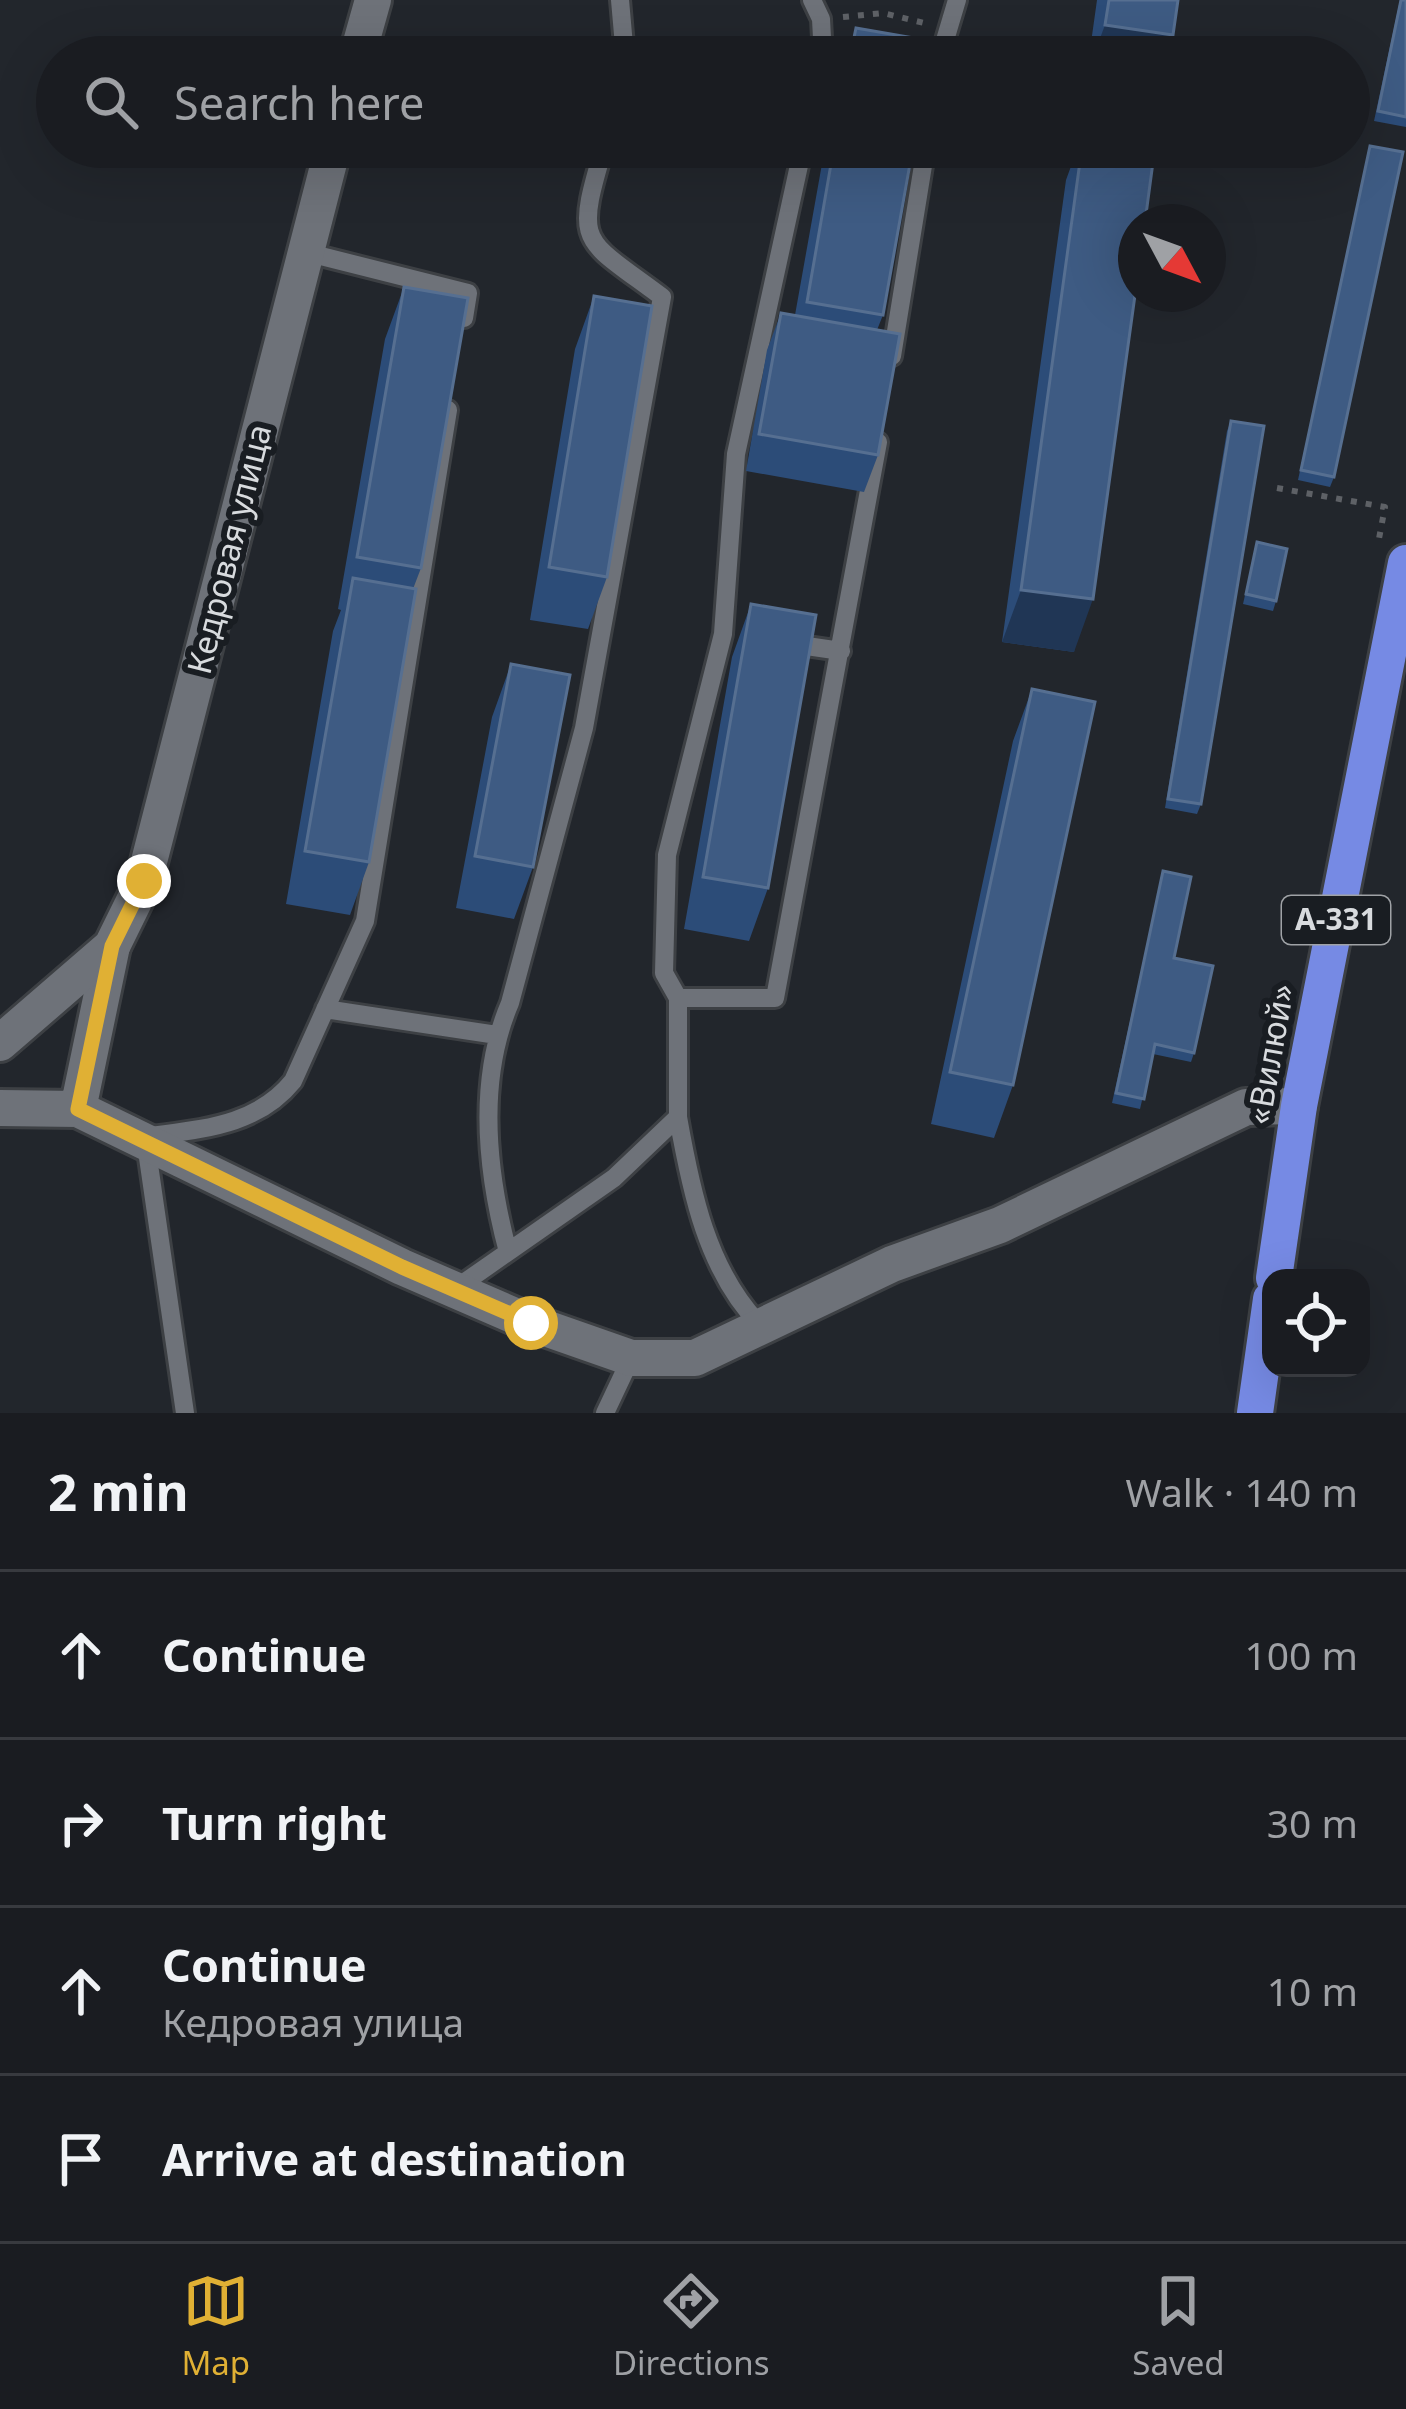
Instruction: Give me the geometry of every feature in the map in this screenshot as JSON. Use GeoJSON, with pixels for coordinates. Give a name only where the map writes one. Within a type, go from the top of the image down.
{"type":"FeatureCollection","features":[{"type":"Feature","properties":{"kind":"highway","name":"«Вилюй»"},"geometry":{"type":"LineString","coordinates":[[1275,1269],[1391,558]]}},
{"type":"Feature","properties":{"kind":"highway"},"geometry":{"type":"LineString","coordinates":[[1255,1413],[1262,1363]]}},
{"type":"Feature","properties":{"kind":"street"},"geometry":{"type":"LineString","coordinates":[[364,36],[373,0]]}},
{"type":"Feature","properties":{"kind":"street","name":"Кедровая улица"},"geometry":{"type":"LineString","coordinates":[[112,946],[144,881],[327,168]]}},
{"type":"Feature","properties":{"kind":"street"},"geometry":{"type":"LineString","coordinates":[[0,1043],[112,946]]}},
{"type":"Feature","properties":{"kind":"street"},"geometry":{"type":"LineString","coordinates":[[78,1109],[112,946]]}},
{"type":"Feature","properties":{"kind":"street"},"geometry":{"type":"LineString","coordinates":[[0,1108],[78,1109],[531,1323],[631,1358],[695,1358],[892,1264],[1000,1225],[1246,1107],[1299,1106]]}},
{"type":"Feature","properties":{"kind":"lane"},"geometry":{"type":"LineString","coordinates":[[620,0],[623,36]]}},
{"type":"Feature","properties":{"kind":"lane"},"geometry":{"type":"LineString","coordinates":[[812,0],[821,19],[822,36]]}},
{"type":"Feature","properties":{"kind":"lane"},"geometry":{"type":"LineString","coordinates":[[945,36],[957,0]]}},
{"type":"Feature","properties":{"kind":"lane"},"geometry":{"type":"LineString","coordinates":[[508,1252],[490,1160],[496,1035],[510,1003],[584,728],[662,296],[587,233],[585,209],[598,168]]}},
{"type":"Feature","properties":{"kind":"lane"},"geometry":{"type":"LineString","coordinates":[[761,1326],[738,1302],[708,1245],[678,1117],[679,998],[664,973],[668,855],[723,634],[736,454],[798,168]]}},
{"type":"Feature","properties":{"kind":"lane"},"geometry":{"type":"LineString","coordinates":[[888,382],[923,168]]}},
{"type":"Feature","properties":{"kind":"lane"},"geometry":{"type":"LineString","coordinates":[[305,252],[468,293],[460,339]]}},
{"type":"Feature","properties":{"kind":"lane"},"geometry":{"type":"LineString","coordinates":[[185,1413],[145,1138],[217,1126],[275,1102],[292,1081],[364,921],[452,386]]}},
{"type":"Feature","properties":{"kind":"lane"},"geometry":{"type":"LineString","coordinates":[[679,998],[775,998],[880,429]]}},
{"type":"Feature","properties":{"kind":"lane"},"geometry":{"type":"LineString","coordinates":[[723,634],[747,637]]}},
{"type":"Feature","properties":{"kind":"lane"},"geometry":{"type":"LineString","coordinates":[[770,640],[841,651]]}},
{"type":"Feature","properties":{"kind":"lane"},"geometry":{"type":"LineString","coordinates":[[325,1009],[496,1035]]}},
{"type":"Feature","properties":{"kind":"lane"},"geometry":{"type":"LineString","coordinates":[[455,1289],[614,1178],[678,1117]]}},
{"type":"Feature","properties":{"kind":"lane"},"geometry":{"type":"LineString","coordinates":[[605,1413],[631,1358]]}},
{"type":"Feature","properties":{"kind":"path"},"geometry":{"type":"LineString","coordinates":[[821,19],[884,13],[947,29]]}},
{"type":"Feature","properties":{"kind":"path"},"geometry":{"type":"LineString","coordinates":[[1277,488],[1384,507],[1391,558]]}},
{"type":"Feature","properties":{"kind":"building"},"geometry":{"type":"Polygon","coordinates":[[[1109,0],[1178,0],[1173,35],[1105,25],[1109,0]]]}},
{"type":"Feature","properties":{"kind":"building"},"geometry":{"type":"Polygon","coordinates":[[[1401,0],[1406,0],[1406,117],[1378,111],[1401,0]]]}},
{"type":"Feature","properties":{"kind":"building"},"geometry":{"type":"Polygon","coordinates":[[[856,28],[902,36],[854,36],[856,28]]]}},
{"type":"Feature","properties":{"kind":"building"},"geometry":{"type":"Polygon","coordinates":[[[1370,146],[1403,152],[1334,477],[1301,470],[1365,168],[1370,168],[1370,146]]]}},
{"type":"Feature","properties":{"kind":"building"},"geometry":{"type":"Polygon","coordinates":[[[830,168],[909,168],[883,315],[807,302],[830,168]]]}},
{"type":"Feature","properties":{"kind":"building"},"geometry":{"type":"Polygon","coordinates":[[[1079,168],[1152,168],[1147,204],[1118,204],[1118,312],[1133,312],[1093,599],[1021,590],[1079,168]]]}},
{"type":"Feature","properties":{"kind":"building"},"geometry":{"type":"Polygon","coordinates":[[[404,287],[468,298],[421,568],[357,557],[404,287]]]}},
{"type":"Feature","properties":{"kind":"building"},"geometry":{"type":"Polygon","coordinates":[[[594,296],[652,306],[607,577],[549,567],[594,296]]]}},
{"type":"Feature","properties":{"kind":"building"},"geometry":{"type":"Polygon","coordinates":[[[781,313],[900,334],[878,455],[759,434],[781,313]]]}},
{"type":"Feature","properties":{"kind":"building"},"geometry":{"type":"Polygon","coordinates":[[[1231,421],[1264,426],[1201,804],[1168,799],[1231,421]]]}},
{"type":"Feature","properties":{"kind":"building"},"geometry":{"type":"Polygon","coordinates":[[[1257,542],[1287,549],[1276,601],[1246,594],[1257,542]]]}},
{"type":"Feature","properties":{"kind":"building"},"geometry":{"type":"Polygon","coordinates":[[[353,578],[416,589],[369,862],[305,851],[353,578]]]}},
{"type":"Feature","properties":{"kind":"building"},"geometry":{"type":"Polygon","coordinates":[[[751,604],[816,615],[768,888],[703,877],[751,604]]]}},
{"type":"Feature","properties":{"kind":"building"},"geometry":{"type":"Polygon","coordinates":[[[511,664],[570,675],[533,867],[475,856],[511,664]]]}},
{"type":"Feature","properties":{"kind":"building"},"geometry":{"type":"Polygon","coordinates":[[[1032,689],[1095,702],[1013,1085],[950,1072],[1032,689]]]}},
{"type":"Feature","properties":{"kind":"building"},"geometry":{"type":"Polygon","coordinates":[[[1163,871],[1191,877],[1174,958],[1213,966],[1194,1053],[1155,1044],[1144,1099],[1116,1093],[1163,871]]]}},
{"type":"Feature","properties":{"kind":"route"},"geometry":{"type":"LineString","coordinates":[[144,881],[112,946],[78,1109],[402,1267],[531,1323]]}}]}
